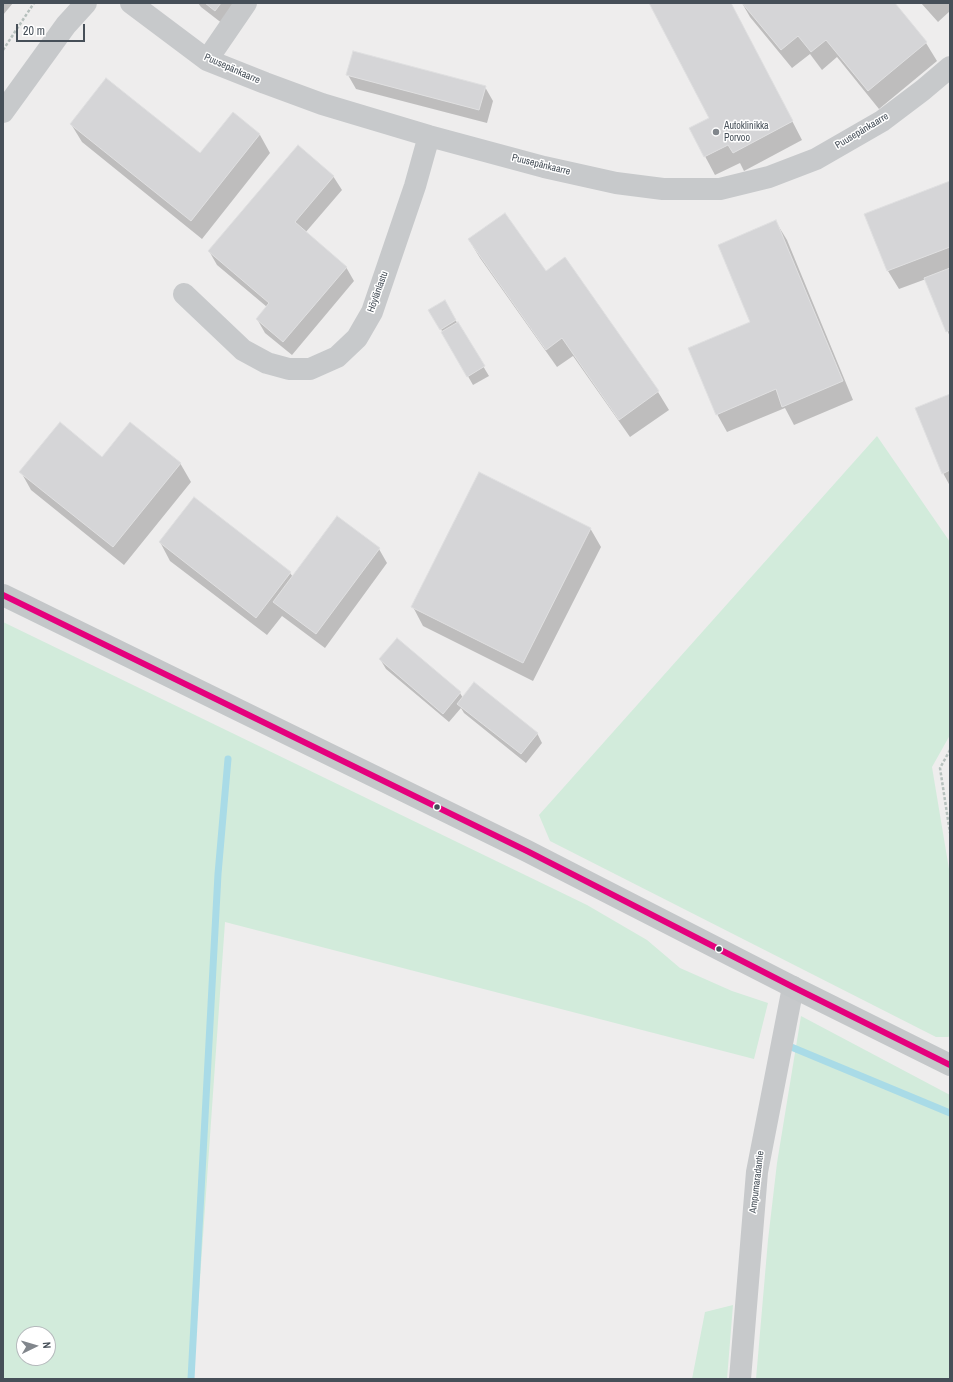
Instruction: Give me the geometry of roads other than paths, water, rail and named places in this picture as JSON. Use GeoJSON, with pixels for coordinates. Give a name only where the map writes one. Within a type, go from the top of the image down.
{"type":"FeatureCollection","features":[{"type":"Feature","properties":{"kind":"main road"},"geometry":{"type":"LineString","coordinates":[[3,595],[527,851],[793,987],[950,1065]]}},
{"type":"Feature","properties":{"kind":"street"},"geometry":{"type":"LineString","coordinates":[[3,112],[66,25],[86,3]]}},
{"type":"Feature","properties":{"kind":"street","name":"Puusepänkaarre"},"geometry":{"type":"LineString","coordinates":[[132,3],[207,60],[322,104],[429,136],[544,167],[616,184],[663,189],[720,189],[769,176],[816,159],[882,121],[950,68]]}},
{"type":"Feature","properties":{"kind":"street"},"geometry":{"type":"LineString","coordinates":[[207,60],[246,3]]}},
{"type":"Feature","properties":{"kind":"street","name":"Höylänlastu"},"geometry":{"type":"LineString","coordinates":[[184,294],[242,350],[267,363],[289,369],[310,369],[337,357],[357,338],[372,312],[415,186],[429,136]]}},
{"type":"Feature","properties":{"kind":"street","name":"Ampumaradantie"},"geometry":{"type":"LineString","coordinates":[[740,1379],[757,1172],[793,987]]}},
{"type":"Feature","properties":{"kind":"waterway"},"geometry":{"type":"LineString","coordinates":[[191,1379],[218,874],[228,759]]}},
{"type":"Feature","properties":{"kind":"waterway"},"geometry":{"type":"LineString","coordinates":[[784,1044],[950,1113]]}},
{"type":"Feature","properties":{"kind":"place","name":"Autoklinikka Porvoo"},"geometry":{"type":"Point","coordinates":[716,132]}}]}
